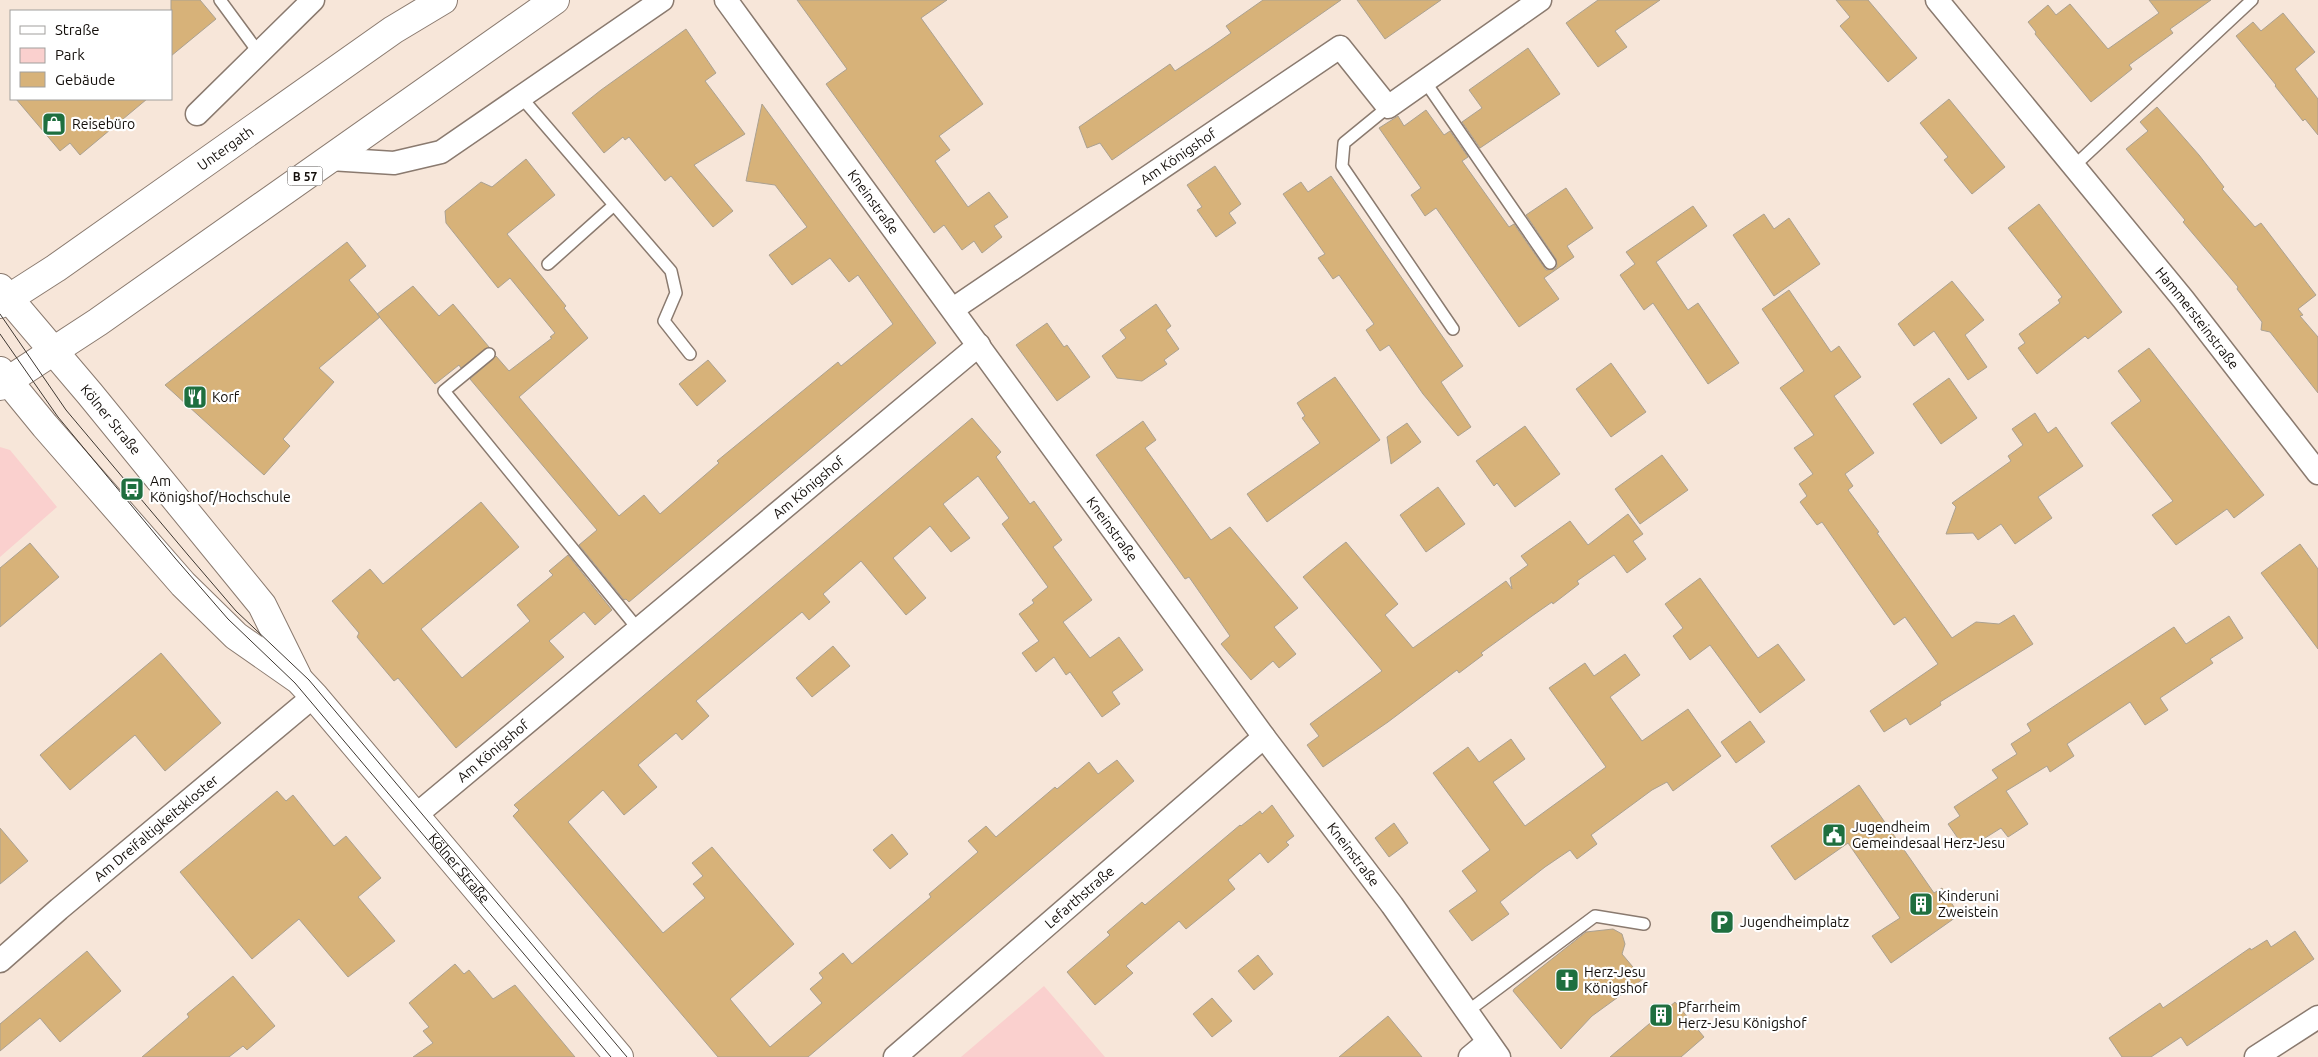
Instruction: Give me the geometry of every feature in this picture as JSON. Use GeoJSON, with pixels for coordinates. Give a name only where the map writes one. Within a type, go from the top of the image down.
{"type":"FeatureCollection","features":[{"type":"Feature","properties":{"kind":"main road","name":"Untergath"},"geometry":{"type":"LineString","coordinates":[[3,297],[64,263],[393,30],[443,0]]}},
{"type":"Feature","properties":{"kind":"main road","name":"B 57"},"geometry":{"type":"LineString","coordinates":[[3,379],[55,352],[555,0]]}},
{"type":"Feature","properties":{"kind":"main road","name":"Kölner Straße"},"geometry":{"type":"LineString","coordinates":[[3,297],[55,352],[262,605],[307,688],[619,1057]]}},
{"type":"Feature","properties":{"kind":"main road","name":"Kölner Straße"},"geometry":{"type":"LineString","coordinates":[[3,379],[183,584],[236,636],[307,688]]}},
{"type":"Feature","properties":{"kind":"street"},"geometry":{"type":"LineString","coordinates":[[197,114],[313,0]]}},
{"type":"Feature","properties":{"kind":"street"},"geometry":{"type":"LineString","coordinates":[[330,159],[394,163],[440,152],[662,0]]}},
{"type":"Feature","properties":{"kind":"street","name":"Kneinstraße"},"geometry":{"type":"LineString","coordinates":[[726,0],[1264,737],[1392,905],[1494,1050]]}},
{"type":"Feature","properties":{"kind":"street"},"geometry":{"type":"LineString","coordinates":[[1388,107],[1540,0]]}},
{"type":"Feature","properties":{"kind":"street","name":"Hammersteinstraße"},"geometry":{"type":"LineString","coordinates":[[1937,0],[2183,299],[2318,473]]}},
{"type":"Feature","properties":{"kind":"street","name":"Am Königshof"},"geometry":{"type":"LineString","coordinates":[[953,309],[1340,47],[1388,107]]}},
{"type":"Feature","properties":{"kind":"street","name":"Am Königshof"},"geometry":{"type":"LineString","coordinates":[[416,815],[979,345]]}},
{"type":"Feature","properties":{"kind":"street","name":"Am Dreifaltigkeitskloster"},"geometry":{"type":"LineString","coordinates":[[0,962],[307,688]]}},
{"type":"Feature","properties":{"kind":"street","name":"Lefarthstraße"},"geometry":{"type":"LineString","coordinates":[[895,1057],[1264,737]]}},
{"type":"Feature","properties":{"kind":"street"},"geometry":{"type":"LineString","coordinates":[[2256,1057],[2318,1017]]}},
{"type":"Feature","properties":{"kind":"street"},"geometry":{"type":"LineString","coordinates":[[1470,1057],[1494,1050]]}},
{"type":"Feature","properties":{"kind":"lane"},"geometry":{"type":"LineString","coordinates":[[220,0],[259,53]]}},
{"type":"Feature","properties":{"kind":"lane"},"geometry":{"type":"LineString","coordinates":[[2073,167],[2252,0]]}},
{"type":"Feature","properties":{"kind":"lane"},"geometry":{"type":"LineString","coordinates":[[1424,80],[1550,263]]}},
{"type":"Feature","properties":{"kind":"lane"},"geometry":{"type":"LineString","coordinates":[[521,97],[671,271],[676,293],[664,321],[690,354]]}},
{"type":"Feature","properties":{"kind":"lane"},"geometry":{"type":"LineString","coordinates":[[1388,107],[1344,143],[1342,166],[1453,329]]}},
{"type":"Feature","properties":{"kind":"lane"},"geometry":{"type":"LineString","coordinates":[[548,264],[614,205]]}},
{"type":"Feature","properties":{"kind":"lane"},"geometry":{"type":"LineString","coordinates":[[489,354],[444,391],[638,629]]}},
{"type":"Feature","properties":{"kind":"lane"},"geometry":{"type":"LineString","coordinates":[[1468,1011],[1595,916],[1644,924]]}},
{"type":"Feature","properties":{"kind":"green space"},"geometry":{"type":"Polygon","coordinates":[[[0,447],[10,450],[57,507],[0,557],[0,447]]]}},
{"type":"Feature","properties":{"kind":"green space"},"geometry":{"type":"Polygon","coordinates":[[[1044,986],[1105,1057],[961,1057],[1044,986]]]}},
{"type":"Feature","properties":{"kind":"building"},"geometry":{"type":"Polygon","coordinates":[[[171,0],[200,0],[216,19],[172,55],[171,0]]]}},
{"type":"Feature","properties":{"kind":"building"},"geometry":{"type":"Polygon","coordinates":[[[797,0],[947,0],[921,18],[983,104],[939,136],[950,150],[935,161],[968,207],[989,192],[1008,217],[994,226],[1002,237],[982,253],[974,241],[962,250],[944,225],[934,233],[826,84],[847,69],[797,0]]]}},
{"type":"Feature","properties":{"kind":"building"},"geometry":{"type":"Polygon","coordinates":[[[1263,0],[1341,0],[1112,160],[1100,143],[1087,148],[1079,127],[1170,64],[1175,71],[1211,47],[1231,33],[1226,26],[1263,0]]]}},
{"type":"Feature","properties":{"kind":"building"},"geometry":{"type":"Polygon","coordinates":[[[1357,0],[1441,0],[1385,39],[1357,0]]]}},
{"type":"Feature","properties":{"kind":"building"},"geometry":{"type":"Polygon","coordinates":[[[1598,0],[1660,0],[1615,31],[1627,47],[1598,67],[1566,23],[1598,0]]]}},
{"type":"Feature","properties":{"kind":"building"},"geometry":{"type":"Polygon","coordinates":[[[1836,0],[1868,0],[1917,58],[1888,82],[1840,26],[1850,17],[1836,0]]]}},
{"type":"Feature","properties":{"kind":"building"},"geometry":{"type":"Polygon","coordinates":[[[2149,0],[2211,0],[2170,29],[2173,33],[2129,65],[2132,69],[2091,102],[2035,34],[2036,32],[2028,22],[2048,5],[2056,15],[2070,4],[2108,49],[2159,13],[2149,0]]]}},
{"type":"Feature","properties":{"kind":"building"},"geometry":{"type":"Polygon","coordinates":[[[2283,13],[2315,52],[2295,69],[2318,99],[2318,135],[2305,119],[2303,121],[2236,36],[2253,22],[2261,31],[2283,13]]]}},
{"type":"Feature","properties":{"kind":"building"},"geometry":{"type":"Polygon","coordinates":[[[686,29],[716,73],[705,81],[745,134],[694,165],[733,211],[713,227],[671,176],[665,181],[629,137],[625,140],[623,137],[604,153],[572,113],[686,29]]]}},
{"type":"Feature","properties":{"kind":"building"},"geometry":{"type":"Polygon","coordinates":[[[1528,48],[1560,94],[1480,148],[1462,122],[1482,108],[1469,90],[1528,48]]]}},
{"type":"Feature","properties":{"kind":"building"},"geometry":{"type":"Polygon","coordinates":[[[1949,99],[2005,167],[1972,194],[1944,160],[1948,157],[1920,123],[1949,99]]]}},
{"type":"Feature","properties":{"kind":"building"},"geometry":{"type":"Polygon","coordinates":[[[17,100],[146,100],[80,155],[70,143],[60,151],[17,100]]]}},
{"type":"Feature","properties":{"kind":"building"},"geometry":{"type":"Polygon","coordinates":[[[762,104],[936,343],[629,602],[626,599],[624,600],[579,545],[597,530],[470,379],[496,356],[509,371],[552,338],[550,337],[555,333],[510,278],[498,288],[446,223],[445,211],[481,182],[492,187],[526,159],[555,195],[507,234],[566,306],[564,308],[588,338],[519,397],[619,516],[644,495],[660,514],[719,463],[717,461],[838,362],[841,366],[893,324],[858,275],[849,282],[830,258],[792,285],[769,255],[807,227],[775,185],[746,181],[762,104]]]}},
{"type":"Feature","properties":{"kind":"building"},"geometry":{"type":"Polygon","coordinates":[[[2157,107],[2199,155],[2224,187],[2222,189],[2255,227],[2261,223],[2316,295],[2298,309],[2303,315],[2300,316],[2318,337],[2318,393],[2270,332],[2261,330],[2262,322],[2237,289],[2238,287],[2183,222],[2185,220],[2126,149],[2148,131],[2140,122],[2157,107]]]}},
{"type":"Feature","properties":{"kind":"building"},"geometry":{"type":"Polygon","coordinates":[[[1426,110],[1444,135],[1450,131],[1468,157],[1462,161],[1509,227],[1514,224],[1546,270],[1555,269],[1557,266],[1556,259],[1526,215],[1566,188],[1593,228],[1567,246],[1574,257],[1544,278],[1559,299],[1519,327],[1436,208],[1425,216],[1411,195],[1421,188],[1379,128],[1398,116],[1404,126],[1426,110]]]}},
{"type":"Feature","properties":{"kind":"building"},"geometry":{"type":"Polygon","coordinates":[[[1215,166],[1241,204],[1229,213],[1236,223],[1216,237],[1197,210],[1202,207],[1187,185],[1215,166]]]}},
{"type":"Feature","properties":{"kind":"building"},"geometry":{"type":"Polygon","coordinates":[[[1331,176],[1463,366],[1441,382],[1471,427],[1458,436],[1423,394],[1389,345],[1380,351],[1366,330],[1374,324],[1339,275],[1333,279],[1318,258],[1325,254],[1283,194],[1301,182],[1308,192],[1331,176]]]}},
{"type":"Feature","properties":{"kind":"building"},"geometry":{"type":"Polygon","coordinates":[[[2039,204],[2122,312],[2088,339],[2085,336],[2037,374],[2018,348],[2025,343],[2019,334],[2060,303],[2058,300],[2062,297],[2008,228],[2039,204]]]}},
{"type":"Feature","properties":{"kind":"building"},"geometry":{"type":"Polygon","coordinates":[[[1693,206],[1707,226],[1656,262],[1688,310],[1698,303],[1739,363],[1708,384],[1653,303],[1644,310],[1620,275],[1635,264],[1626,252],[1693,206]]]}},
{"type":"Feature","properties":{"kind":"building"},"geometry":{"type":"Polygon","coordinates":[[[1764,214],[1774,229],[1789,218],[1820,264],[1774,296],[1733,235],[1764,214]]]}},
{"type":"Feature","properties":{"kind":"building"},"geometry":{"type":"Polygon","coordinates":[[[347,242],[366,266],[349,280],[380,317],[319,368],[334,382],[283,439],[290,446],[264,475],[165,385],[347,242]]]}},
{"type":"Feature","properties":{"kind":"building"},"geometry":{"type":"Polygon","coordinates":[[[1952,281],[1984,320],[1965,335],[1987,367],[1968,380],[1934,331],[1914,346],[1898,324],[1952,281]]]}},
{"type":"Feature","properties":{"kind":"building"},"geometry":{"type":"Polygon","coordinates":[[[413,286],[439,316],[453,304],[489,347],[461,368],[459,365],[435,384],[377,314],[413,286]]]}},
{"type":"Feature","properties":{"kind":"building"},"geometry":{"type":"Polygon","coordinates":[[[1789,290],[1831,352],[1839,346],[1861,377],[1834,396],[1874,453],[1845,474],[1853,486],[1848,490],[1879,532],[1877,533],[1952,638],[1976,622],[1999,624],[2014,615],[2033,644],[1940,702],[1941,705],[1910,725],[1906,718],[1884,732],[1870,711],[1938,664],[1905,617],[1894,625],[1822,522],[1817,525],[1800,502],[1807,496],[1799,484],[1813,474],[1794,448],[1814,435],[1780,388],[1804,371],[1762,309],[1789,290]]]}},
{"type":"Feature","properties":{"kind":"building"},"geometry":{"type":"Polygon","coordinates":[[[1156,304],[1171,326],[1166,330],[1179,349],[1164,360],[1167,364],[1142,381],[1117,378],[1102,356],[1126,338],[1120,330],[1156,304]]]}},
{"type":"Feature","properties":{"kind":"building"},"geometry":{"type":"Polygon","coordinates":[[[1047,323],[1064,347],[1067,345],[1090,377],[1057,401],[1016,345],[1047,323]]]}},
{"type":"Feature","properties":{"kind":"building"},"geometry":{"type":"Polygon","coordinates":[[[2149,348],[2264,495],[2234,518],[2227,509],[2176,545],[2152,515],[2173,501],[2111,423],[2141,401],[2118,371],[2149,348]]]}},
{"type":"Feature","properties":{"kind":"building"},"geometry":{"type":"Polygon","coordinates":[[[708,360],[726,381],[697,406],[679,384],[708,360]]]}},
{"type":"Feature","properties":{"kind":"building"},"geometry":{"type":"Polygon","coordinates":[[[1611,363],[1646,412],[1611,437],[1576,389],[1611,363]]]}},
{"type":"Feature","properties":{"kind":"building"},"geometry":{"type":"Polygon","coordinates":[[[1335,377],[1380,440],[1267,522],[1247,494],[1320,443],[1302,418],[1305,416],[1297,403],[1335,377]]]}},
{"type":"Feature","properties":{"kind":"building"},"geometry":{"type":"Polygon","coordinates":[[[1949,378],[1977,418],[1941,444],[1913,404],[1949,378]]]}},
{"type":"Feature","properties":{"kind":"building"},"geometry":{"type":"Polygon","coordinates":[[[2035,413],[2048,433],[2056,427],[2083,466],[2038,497],[2052,518],[2015,544],[2001,524],[1978,540],[1973,533],[1946,534],[1956,507],[1952,503],[2011,461],[2008,456],[2023,445],[2012,429],[2035,413]]]}},
{"type":"Feature","properties":{"kind":"building"},"geometry":{"type":"Polygon","coordinates":[[[972,418],[1001,452],[996,457],[1030,504],[1034,501],[1062,540],[1053,547],[1092,600],[1063,622],[1090,658],[1119,637],[1143,670],[1112,692],[1120,704],[1102,717],[1070,672],[1066,675],[1054,657],[1036,672],[1022,653],[1039,641],[1019,614],[1034,603],[1032,600],[1048,587],[1002,524],[1009,518],[978,476],[943,504],[970,538],[951,552],[930,526],[893,558],[926,598],[906,615],[861,561],[823,594],[830,602],[809,620],[802,612],[696,701],[709,716],[682,740],[676,733],[638,765],[657,787],[624,815],[603,790],[568,822],[663,933],[705,898],[693,884],[703,876],[692,863],[712,847],[794,944],[730,999],[770,1047],[822,1003],[810,989],[823,978],[819,973],[843,953],[852,964],[931,897],[929,894],[978,852],[968,841],[986,826],[996,837],[1055,787],[1057,789],[1089,762],[1098,774],[1117,760],[1134,781],[808,1057],[718,1057],[513,816],[519,810],[514,805],[972,418]]]}},
{"type":"Feature","properties":{"kind":"building"},"geometry":{"type":"Polygon","coordinates":[[[1143,421],[1156,440],[1145,448],[1211,540],[1230,527],[1298,608],[1274,627],[1296,654],[1279,668],[1273,661],[1251,680],[1221,644],[1230,636],[1189,577],[1185,579],[1096,455],[1143,421]]]}},
{"type":"Feature","properties":{"kind":"building"},"geometry":{"type":"Polygon","coordinates":[[[1407,423],[1421,442],[1391,464],[1387,437],[1407,423]]]}},
{"type":"Feature","properties":{"kind":"building"},"geometry":{"type":"Polygon","coordinates":[[[1525,426],[1560,474],[1515,507],[1497,483],[1494,486],[1476,461],[1525,426]]]}},
{"type":"Feature","properties":{"kind":"building"},"geometry":{"type":"Polygon","coordinates":[[[1662,455],[1688,490],[1640,524],[1615,489],[1662,455]]]}},
{"type":"Feature","properties":{"kind":"building"},"geometry":{"type":"Polygon","coordinates":[[[1438,487],[1465,524],[1426,552],[1400,515],[1438,487]]]}},
{"type":"Feature","properties":{"kind":"building"},"geometry":{"type":"Polygon","coordinates":[[[481,502],[519,547],[421,629],[462,678],[530,621],[517,605],[553,575],[549,571],[568,555],[612,610],[595,625],[584,612],[549,641],[564,657],[456,748],[398,678],[394,681],[357,637],[359,633],[332,601],[370,569],[383,584],[481,502]]]}},
{"type":"Feature","properties":{"kind":"building"},"geometry":{"type":"Polygon","coordinates":[[[1628,514],[1643,534],[1633,541],[1646,559],[1627,573],[1614,555],[1577,581],[1579,584],[1553,604],[1552,602],[1481,653],[1483,655],[1459,673],[1457,670],[1388,722],[1323,767],[1307,745],[1319,736],[1310,724],[1382,671],[1303,577],[1346,542],[1398,604],[1385,615],[1413,648],[1506,581],[1512,589],[1510,578],[1528,565],[1521,556],[1570,521],[1588,545],[1628,514]]]}},
{"type":"Feature","properties":{"kind":"building"},"geometry":{"type":"Polygon","coordinates":[[[30,543],[59,577],[0,627],[0,568],[30,543]]]}},
{"type":"Feature","properties":{"kind":"building"},"geometry":{"type":"Polygon","coordinates":[[[2300,544],[2318,569],[2318,649],[2261,573],[2300,544]]]}},
{"type":"Feature","properties":{"kind":"building"},"geometry":{"type":"Polygon","coordinates":[[[1700,578],[1758,658],[1778,644],[1805,680],[1760,713],[1710,645],[1690,660],[1673,636],[1683,628],[1665,604],[1700,578]]]}},
{"type":"Feature","properties":{"kind":"building"},"geometry":{"type":"Polygon","coordinates":[[[2229,616],[2243,638],[2210,659],[2213,663],[2160,698],[2168,710],[2145,725],[2130,702],[2067,744],[2074,756],[2050,772],[2047,766],[2006,791],[2028,824],[2008,837],[2001,828],[1966,850],[1948,824],[1960,816],[1954,807],[1998,778],[1992,770],[2017,754],[2011,744],[2031,731],[2027,724],[2174,627],[2186,644],[2229,616]]]}},
{"type":"Feature","properties":{"kind":"building"},"geometry":{"type":"Polygon","coordinates":[[[833,646],[850,666],[812,697],[796,678],[833,646]]]}},
{"type":"Feature","properties":{"kind":"building"},"geometry":{"type":"Polygon","coordinates":[[[161,653],[221,723],[165,771],[135,735],[70,790],[40,755],[161,653]]]}},
{"type":"Feature","properties":{"kind":"building"},"geometry":{"type":"Polygon","coordinates":[[[1625,654],[1640,675],[1610,697],[1642,741],[1688,709],[1721,756],[1673,791],[1667,782],[1652,790],[1591,835],[1597,844],[1577,859],[1570,850],[1545,867],[1500,902],[1509,914],[1472,941],[1449,911],[1477,891],[1462,871],[1490,850],[1433,773],[1468,747],[1479,762],[1511,739],[1525,759],[1493,782],[1525,826],[1606,767],[1549,688],[1585,663],[1594,676],[1625,654]]]}},
{"type":"Feature","properties":{"kind":"building"},"geometry":{"type":"Polygon","coordinates":[[[1750,721],[1765,742],[1736,763],[1721,742],[1750,721]]]}},
{"type":"Feature","properties":{"kind":"building"},"geometry":{"type":"Polygon","coordinates":[[[1859,785],[1934,893],[1942,888],[1959,915],[1891,963],[1872,936],[1900,918],[1848,843],[1795,880],[1771,846],[1859,785]]]}},
{"type":"Feature","properties":{"kind":"building"},"geometry":{"type":"Polygon","coordinates":[[[277,791],[286,801],[293,795],[334,846],[346,836],[381,878],[358,897],[395,941],[348,977],[299,919],[252,959],[180,872],[277,791]]]}},
{"type":"Feature","properties":{"kind":"building"},"geometry":{"type":"Polygon","coordinates":[[[1272,805],[1294,836],[1286,842],[1289,845],[1268,863],[1260,853],[1228,880],[1235,889],[1186,929],[1179,921],[1126,966],[1133,973],[1095,1005],[1067,972],[1110,935],[1107,932],[1142,902],[1145,905],[1240,825],[1260,811],[1262,814],[1272,805]]]}},
{"type":"Feature","properties":{"kind":"building"},"geometry":{"type":"Polygon","coordinates":[[[1394,823],[1408,843],[1389,857],[1375,838],[1394,823]]]}},
{"type":"Feature","properties":{"kind":"building"},"geometry":{"type":"Polygon","coordinates":[[[0,828],[28,861],[0,884],[0,828]]]}},
{"type":"Feature","properties":{"kind":"building"},"geometry":{"type":"Polygon","coordinates":[[[892,834],[908,854],[890,869],[873,850],[892,834]]]}},
{"type":"Feature","properties":{"kind":"building","name":"Herz-Jesu Königshof"},"geometry":{"type":"Polygon","coordinates":[[[1613,929],[1622,934],[1625,944],[1622,954],[1643,979],[1592,1016],[1561,1049],[1513,991],[1586,932],[1613,929]]]}},
{"type":"Feature","properties":{"kind":"building"},"geometry":{"type":"Polygon","coordinates":[[[2295,931],[2314,959],[2187,1046],[2181,1037],[2151,1057],[2122,1057],[2109,1038],[2160,1003],[2163,1008],[2250,948],[2251,950],[2267,940],[2271,947],[2295,931]]]}},
{"type":"Feature","properties":{"kind":"building"},"geometry":{"type":"Polygon","coordinates":[[[87,951],[121,991],[60,1042],[40,1018],[0,1051],[0,1024],[87,951]]]}},
{"type":"Feature","properties":{"kind":"building"},"geometry":{"type":"Polygon","coordinates":[[[1258,955],[1273,974],[1254,990],[1238,971],[1258,955]]]}},
{"type":"Feature","properties":{"kind":"building"},"geometry":{"type":"Polygon","coordinates":[[[455,964],[464,974],[469,970],[493,999],[515,985],[575,1057],[413,1057],[433,1043],[423,1031],[429,1027],[409,1003],[455,964]]]}},
{"type":"Feature","properties":{"kind":"building"},"geometry":{"type":"Polygon","coordinates":[[[233,976],[275,1026],[247,1050],[243,1046],[229,1057],[142,1057],[189,1017],[187,1014],[233,976]]]}},
{"type":"Feature","properties":{"kind":"building"},"geometry":{"type":"Polygon","coordinates":[[[1212,998],[1232,1021],[1212,1037],[1193,1014],[1212,998]]]}},
{"type":"Feature","properties":{"kind":"building","name":"Pfarrheim Herz-Jesu Königshof"},"geometry":{"type":"Polygon","coordinates":[[[1675,1002],[1704,1037],[1681,1057],[1610,1057],[1675,1002]]]}},
{"type":"Feature","properties":{"kind":"building"},"geometry":{"type":"Polygon","coordinates":[[[1388,1016],[1422,1057],[1339,1057],[1388,1016]]]}},
{"type":"Feature","properties":{"kind":"tram line"},"geometry":{"type":"LineString","coordinates":[[0,314],[66,410],[188,555],[236,611],[309,680],[627,1057]]}},
{"type":"Feature","properties":{"kind":"tram line"},"geometry":{"type":"LineString","coordinates":[[0,334],[58,417],[175,558],[228,619],[295,683],[611,1057]]}},
{"type":"Feature","properties":{"kind":"place","name":"Reisebüro"},"geometry":{"type":"Point","coordinates":[54,124]}},
{"type":"Feature","properties":{"kind":"place","name":"Korf"},"geometry":{"type":"Point","coordinates":[195,397]}},
{"type":"Feature","properties":{"kind":"place","name":"Am Königshof/Hochschule"},"geometry":{"type":"Point","coordinates":[132,489]}},
{"type":"Feature","properties":{"kind":"place","name":"Jugendheim Gemeindesaal Herz-Jesu"},"geometry":{"type":"Point","coordinates":[1834,835]}},
{"type":"Feature","properties":{"kind":"place","name":"Kinderuni Zweistein"},"geometry":{"type":"Point","coordinates":[1921,904]}},
{"type":"Feature","properties":{"kind":"place","name":"Jugendheimplatz"},"geometry":{"type":"Point","coordinates":[1722,922]}},
{"type":"Feature","properties":{"kind":"place","name":"Herz-Jesu Königshof"},"geometry":{"type":"Point","coordinates":[1567,980]}},
{"type":"Feature","properties":{"kind":"place","name":"Pfarrheim Herz-Jesu Königshof"},"geometry":{"type":"Point","coordinates":[1661,1015]}}]}
